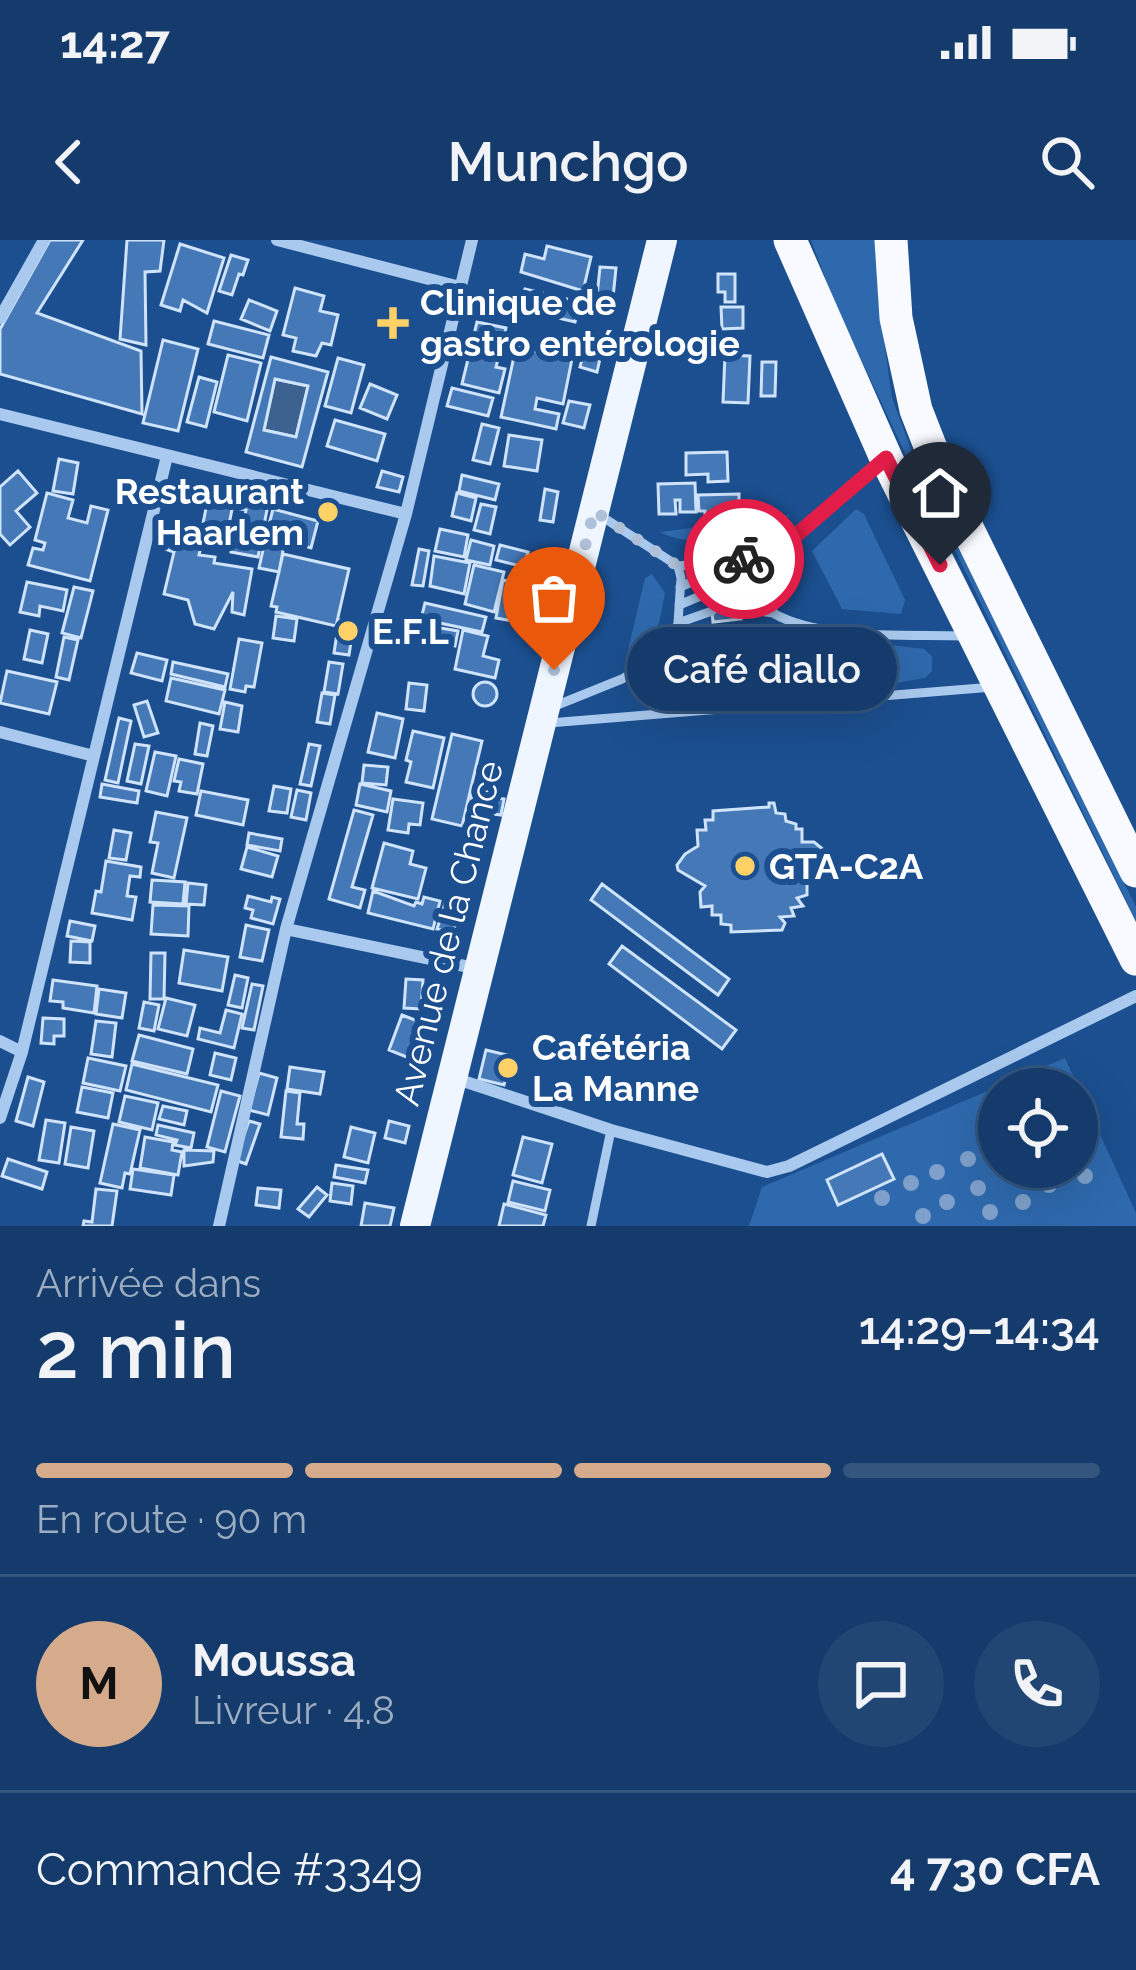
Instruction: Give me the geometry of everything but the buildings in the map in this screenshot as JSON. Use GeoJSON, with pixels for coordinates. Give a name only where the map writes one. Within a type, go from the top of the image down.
{"type":"FeatureCollection","features":[{"type":"Feature","properties":{"kind":"highway"},"geometry":{"type":"LineString","coordinates":[[790,240],[886,458],[1136,958]]}},
{"type":"Feature","properties":{"kind":"highway"},"geometry":{"type":"LineString","coordinates":[[891,240],[902,360],[922,428],[1136,871]]}},
{"type":"Feature","properties":{"kind":"main road","name":"Avenue de la Chance"},"geometry":{"type":"LineString","coordinates":[[415,1226],[662,240]]}},
{"type":"Feature","properties":{"kind":"street"},"geometry":{"type":"LineString","coordinates":[[0,318],[44,240]]}},
{"type":"Feature","properties":{"kind":"street"},"geometry":{"type":"LineString","coordinates":[[277,240],[460,287]]}},
{"type":"Feature","properties":{"kind":"street"},"geometry":{"type":"LineString","coordinates":[[219,1226],[286,929],[406,514],[472,240]]}},
{"type":"Feature","properties":{"kind":"street"},"geometry":{"type":"LineString","coordinates":[[0,414],[406,514]]}},
{"type":"Feature","properties":{"kind":"street"},"geometry":{"type":"LineString","coordinates":[[0,1118],[22,1052],[167,456]]}},
{"type":"Feature","properties":{"kind":"street"},"geometry":{"type":"LineString","coordinates":[[0,732],[94,756]]}},
{"type":"Feature","properties":{"kind":"street"},"geometry":{"type":"LineString","coordinates":[[286,929],[480,970]]}},
{"type":"Feature","properties":{"kind":"street"},"geometry":{"type":"LineString","coordinates":[[453,1078],[611,1130],[767,1172],[789,1166],[1136,996]]}},
{"type":"Feature","properties":{"kind":"street"},"geometry":{"type":"LineString","coordinates":[[0,1042],[22,1052]]}},
{"type":"Feature","properties":{"kind":"lane"},"geometry":{"type":"LineString","coordinates":[[594,511],[678,566],[772,556],[886,458]]}},
{"type":"Feature","properties":{"kind":"lane"},"geometry":{"type":"LineString","coordinates":[[772,556],[773,613]]}},
{"type":"Feature","properties":{"kind":"lane"},"geometry":{"type":"LineString","coordinates":[[542,717],[622,679],[670,649],[678,623],[678,566]]}},
{"type":"Feature","properties":{"kind":"lane"},"geometry":{"type":"LineString","coordinates":[[736,572],[769,578]]}},
{"type":"Feature","properties":{"kind":"lane"},"geometry":{"type":"LineString","coordinates":[[680,587],[708,575]]}},
{"type":"Feature","properties":{"kind":"lane"},"geometry":{"type":"LineString","coordinates":[[738,589],[771,595]]}},
{"type":"Feature","properties":{"kind":"lane"},"geometry":{"type":"LineString","coordinates":[[679,605],[710,592]]}},
{"type":"Feature","properties":{"kind":"lane"},"geometry":{"type":"LineString","coordinates":[[740,608],[846,632],[976,636]]}},
{"type":"Feature","properties":{"kind":"lane"},"geometry":{"type":"LineString","coordinates":[[678,623],[712,611]]}},
{"type":"Feature","properties":{"kind":"lane"},"geometry":{"type":"LineString","coordinates":[[670,649],[688,669],[703,668]]}},
{"type":"Feature","properties":{"kind":"lane"},"geometry":{"type":"LineString","coordinates":[[542,717],[999,686]]}},
{"type":"Feature","properties":{"kind":"lane"},"geometry":{"type":"LineString","coordinates":[[591,1226],[611,1130]]}},
{"type":"Feature","properties":{"kind":"shaded area"},"geometry":{"type":"Polygon","coordinates":[[[811,240],[876,240],[892,398],[912,452],[906,455],[835,304],[811,240]]]}},
{"type":"Feature","properties":{"kind":"shaded area"},"geometry":{"type":"Polygon","coordinates":[[[275,379],[308,386],[296,437],[264,430],[275,379]]]}},
{"type":"Feature","properties":{"kind":"shaded area"},"geometry":{"type":"Polygon","coordinates":[[[912,462],[1136,907],[1136,921],[912,462]]]}},
{"type":"Feature","properties":{"kind":"shaded area"},"geometry":{"type":"Polygon","coordinates":[[[856,509],[864,514],[905,600],[901,614],[842,609],[812,551],[856,509]]]}},
{"type":"Feature","properties":{"kind":"shaded area"},"geometry":{"type":"Polygon","coordinates":[[[790,515],[763,530],[727,539],[690,540],[660,532],[790,515]]]}},
{"type":"Feature","properties":{"kind":"shaded area"},"geometry":{"type":"Polygon","coordinates":[[[652,574],[665,593],[659,623],[646,643],[627,654],[645,578],[652,574]]]}},
{"type":"Feature","properties":{"kind":"shaded area"},"geometry":{"type":"Polygon","coordinates":[[[856,641],[924,649],[932,656],[932,671],[925,678],[879,686],[856,641]]]}},
{"type":"Feature","properties":{"kind":"shaded area"},"geometry":{"type":"Polygon","coordinates":[[[1065,1058],[1070,1068],[1042,1068],[1065,1058]]]}},
{"type":"Feature","properties":{"kind":"shaded area"},"geometry":{"type":"Polygon","coordinates":[[[978,1095],[978,1188],[1098,1188],[1098,1130],[1136,1213],[1136,1226],[749,1226],[762,1187],[978,1095]]]}},
{"type":"Feature","properties":{"kind":"way so far"},"geometry":{"type":"LineString","coordinates":[[554,670],[594,511],[678,566],[744,559]]}},
{"type":"Feature","properties":{"kind":"place","name":"Clinique de gastro entérologie"},"geometry":{"type":"Point","coordinates":[393,323]}},
{"type":"Feature","properties":{"kind":"place","name":"Restaurant Haarlem"},"geometry":{"type":"Point","coordinates":[328,512]}},
{"type":"Feature","properties":{"kind":"place","name":"E.F.L"},"geometry":{"type":"Point","coordinates":[348,631]}},
{"type":"Feature","properties":{"kind":"place","name":"Café diallo"},"geometry":{"type":"Point","coordinates":[554,670]}},
{"type":"Feature","properties":{"kind":"place","name":"GTA-C2A"},"geometry":{"type":"Point","coordinates":[745,866]}},
{"type":"Feature","properties":{"kind":"place","name":"Cafétéria La Manne"},"geometry":{"type":"Point","coordinates":[508,1068]}},
{"type":"Feature","properties":{"kind":"route"},"geometry":{"type":"LineString","coordinates":[[744,559],[772,556],[886,458],[940,565]]}}]}
